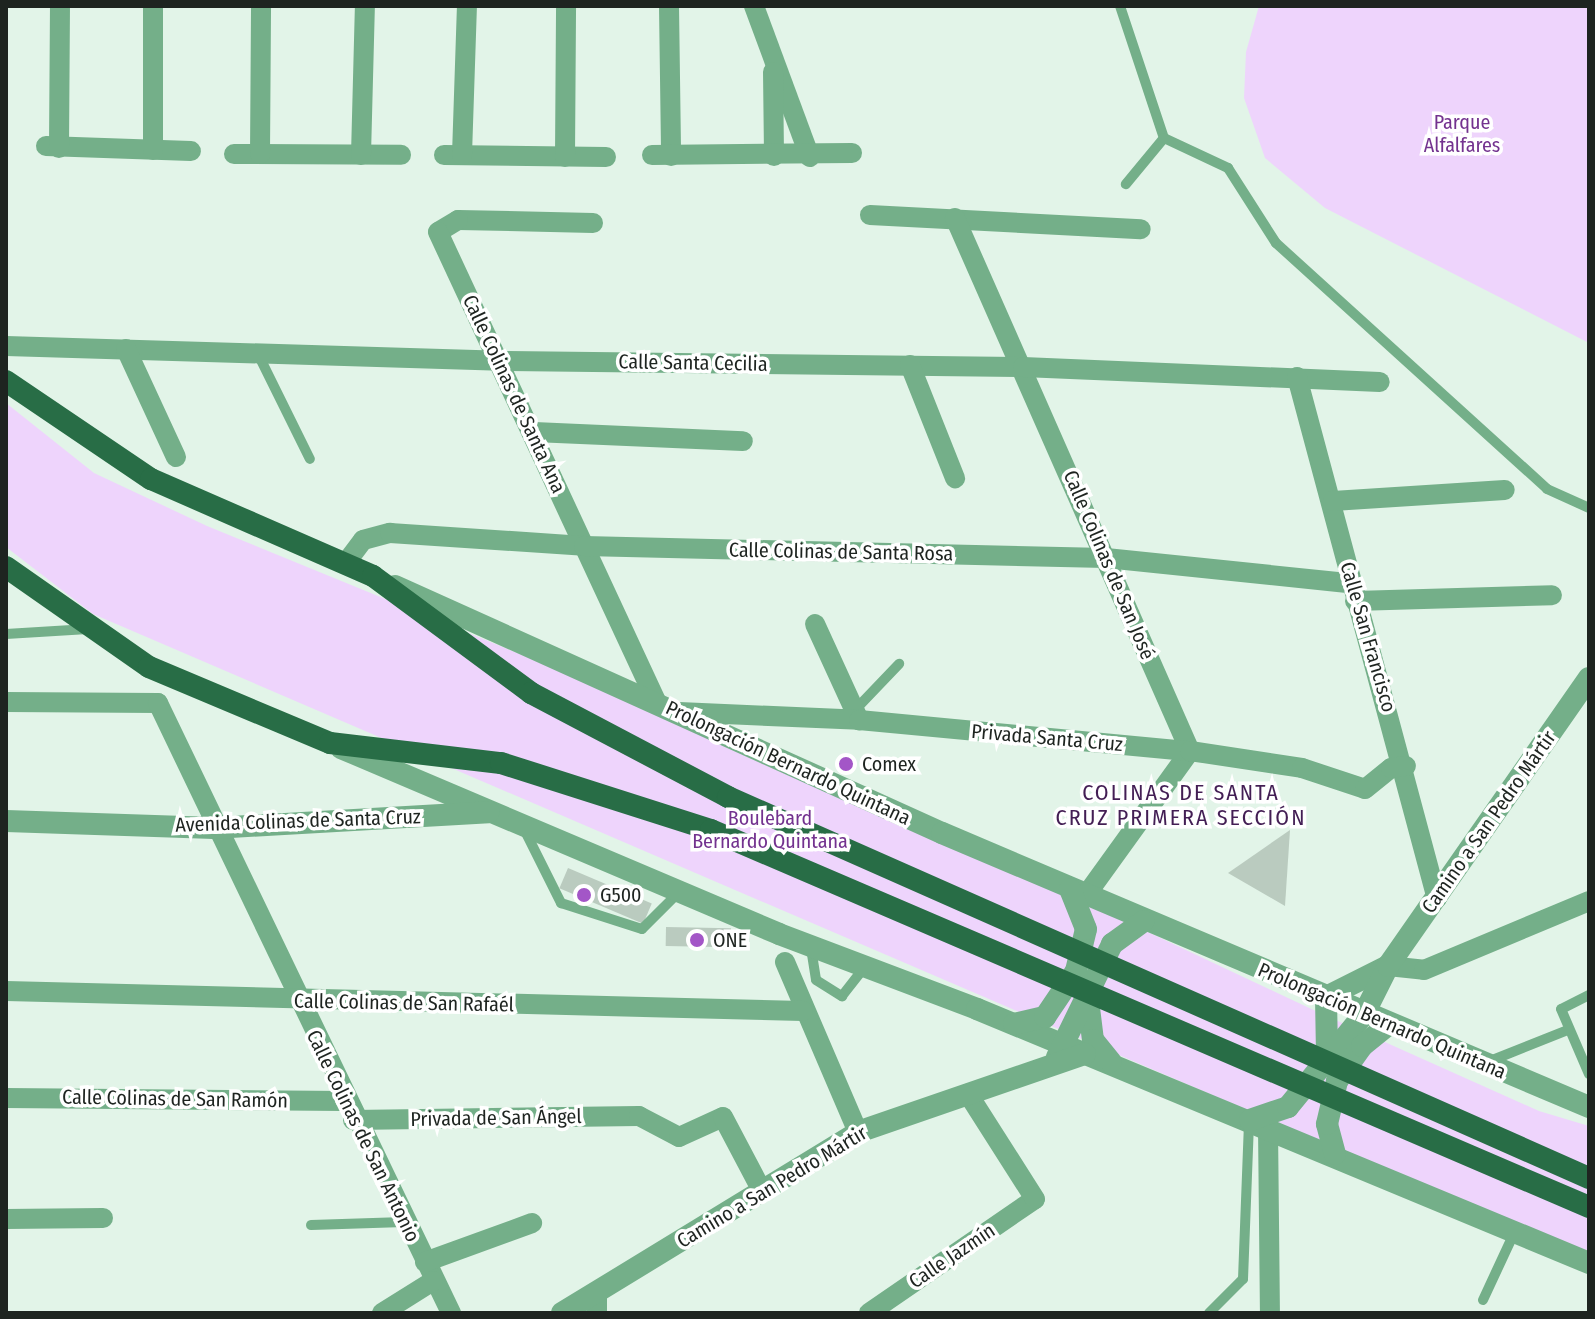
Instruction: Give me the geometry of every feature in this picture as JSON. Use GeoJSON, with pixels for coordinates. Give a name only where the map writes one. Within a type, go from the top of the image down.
{"type":"FeatureCollection","features":[{"type":"Feature","properties":{"kind":"main road","name":"Prolongación Bernardo Quintana"},"geometry":{"type":"LineString","coordinates":[[6,381],[151,479],[373,576]]}},
{"type":"Feature","properties":{"kind":"main road"},"geometry":{"type":"LineString","coordinates":[[6,567],[89,629],[149,667],[330,743],[501,763],[711,830],[1589,1207]]}},
{"type":"Feature","properties":{"kind":"main road"},"geometry":{"type":"LineString","coordinates":[[373,576],[531,693],[728,797],[1589,1178]]}},
{"type":"Feature","properties":{"kind":"street"},"geometry":{"type":"LineString","coordinates":[[60,6],[52,147],[191,151]]}},
{"type":"Feature","properties":{"kind":"street"},"geometry":{"type":"LineString","coordinates":[[153,6],[153,150]]}},
{"type":"Feature","properties":{"kind":"street"},"geometry":{"type":"LineString","coordinates":[[260,154],[261,6]]}},
{"type":"Feature","properties":{"kind":"street"},"geometry":{"type":"LineString","coordinates":[[361,155],[365,6]]}},
{"type":"Feature","properties":{"kind":"street"},"geometry":{"type":"LineString","coordinates":[[467,6],[453,155],[606,157]]}},
{"type":"Feature","properties":{"kind":"street"},"geometry":{"type":"LineString","coordinates":[[565,157],[566,6]]}},
{"type":"Feature","properties":{"kind":"street"},"geometry":{"type":"LineString","coordinates":[[669,6],[662,155],[810,157],[852,153]]}},
{"type":"Feature","properties":{"kind":"street"},"geometry":{"type":"LineString","coordinates":[[754,6],[810,157]]}},
{"type":"Feature","properties":{"kind":"street"},"geometry":{"type":"LineString","coordinates":[[773,58],[774,156]]}},
{"type":"Feature","properties":{"kind":"street"},"geometry":{"type":"LineString","coordinates":[[234,154],[401,155]]}},
{"type":"Feature","properties":{"kind":"street"},"geometry":{"type":"LineString","coordinates":[[870,215],[1141,229]]}},
{"type":"Feature","properties":{"kind":"street","name":"Calle Colinas de San José"},"geometry":{"type":"LineString","coordinates":[[955,218],[1190,751]]}},
{"type":"Feature","properties":{"kind":"street","name":"Calle Colinas de Santa Ana"},"geometry":{"type":"LineString","coordinates":[[593,223],[458,220],[440,225],[439,237],[534,432],[584,546],[666,707]]}},
{"type":"Feature","properties":{"kind":"street","name":"Calle Santa Cecilia"},"geometry":{"type":"LineString","coordinates":[[6,346],[500,361],[1023,367],[1380,382]]}},
{"type":"Feature","properties":{"kind":"street"},"geometry":{"type":"LineString","coordinates":[[126,349],[176,457]]}},
{"type":"Feature","properties":{"kind":"street"},"geometry":{"type":"LineString","coordinates":[[910,365],[955,478]]}},
{"type":"Feature","properties":{"kind":"street","name":"Calle San Francisco"},"geometry":{"type":"LineString","coordinates":[[1297,377],[1333,501],[1352,592],[1406,766],[1437,899]]}},
{"type":"Feature","properties":{"kind":"street"},"geometry":{"type":"LineString","coordinates":[[534,432],[743,441]]}},
{"type":"Feature","properties":{"kind":"street"},"geometry":{"type":"LineString","coordinates":[[1333,501],[1505,490]]}},
{"type":"Feature","properties":{"kind":"street","name":"Calle Colinas de Santa Rosa"},"geometry":{"type":"LineString","coordinates":[[345,564],[363,540],[390,533],[584,546],[1106,558],[1352,592],[1552,595]]}},
{"type":"Feature","properties":{"kind":"street","name":"Prolongación Bernardo Quintana"},"geometry":{"type":"LineString","coordinates":[[373,576],[1144,921],[1589,1107]]}},
{"type":"Feature","properties":{"kind":"street"},"geometry":{"type":"LineString","coordinates":[[815,624],[857,715]]}},
{"type":"Feature","properties":{"kind":"street","name":"Camino a San Pedro Mártir"},"geometry":{"type":"LineString","coordinates":[[1256,1122],[1288,1107],[1364,1014],[1388,966],[1589,678]]}},
{"type":"Feature","properties":{"kind":"street","name":"Calle Colinas de San Antonio"},"geometry":{"type":"LineString","coordinates":[[6,702],[158,703],[214,828],[349,1110],[451,1313]]}},
{"type":"Feature","properties":{"kind":"street","name":"Privada Santa Cruz"},"geometry":{"type":"LineString","coordinates":[[666,707],[857,715],[1190,751],[1302,768],[1365,789],[1391,768],[1406,766]]}},
{"type":"Feature","properties":{"kind":"street"},"geometry":{"type":"LineString","coordinates":[[330,743],[811,948],[1014,1024],[1057,1055],[1087,986],[1112,944],[1144,921]]}},
{"type":"Feature","properties":{"kind":"street"},"geometry":{"type":"LineString","coordinates":[[1014,1024],[1045,1017],[1076,971],[1086,929],[1078,892],[1190,751]]}},
{"type":"Feature","properties":{"kind":"street","name":"Avenida Colinas de Santa Cruz"},"geometry":{"type":"LineString","coordinates":[[6,821],[214,828],[494,812]]}},
{"type":"Feature","properties":{"kind":"street"},"geometry":{"type":"LineString","coordinates":[[1388,966],[1424,970],[1589,901]]}},
{"type":"Feature","properties":{"kind":"street"},"geometry":{"type":"LineString","coordinates":[[785,962],[803,1011],[858,1132]]}},
{"type":"Feature","properties":{"kind":"street","name":"Camino a San Pedro Mártir"},"geometry":{"type":"LineString","coordinates":[[1326,997],[1388,966]]}},
{"type":"Feature","properties":{"kind":"street"},"geometry":{"type":"LineString","coordinates":[[1087,986],[1093,1040],[1114,1066],[1335,1154],[1589,1263]]}},
{"type":"Feature","properties":{"kind":"street","name":"Calle Colinas de San Rafaél"},"geometry":{"type":"LineString","coordinates":[[6,991],[298,1001],[803,1011]]}},
{"type":"Feature","properties":{"kind":"street"},"geometry":{"type":"LineString","coordinates":[[1326,997],[1327,1057]]}},
{"type":"Feature","properties":{"kind":"street"},"geometry":{"type":"LineString","coordinates":[[1335,1154],[1327,1124],[1337,1081],[1362,1046],[1389,1024]]}},
{"type":"Feature","properties":{"kind":"street","name":"Camino a San Pedro Mártir"},"geometry":{"type":"LineString","coordinates":[[562,1313],[597,1302],[762,1191],[858,1132],[968,1094],[1057,1055],[1085,1054],[1114,1066]]}},
{"type":"Feature","properties":{"kind":"street","name":"Calle Jazmín"},"geometry":{"type":"LineString","coordinates":[[869,1313],[1035,1199],[968,1094]]}},
{"type":"Feature","properties":{"kind":"street","name":"Calle Colinas de San Ramón"},"geometry":{"type":"LineString","coordinates":[[6,1098],[349,1110]]}},
{"type":"Feature","properties":{"kind":"street","name":"Privada de San Ángel"},"geometry":{"type":"LineString","coordinates":[[349,1110],[639,1116],[675,1137],[727,1119],[762,1191]]}},
{"type":"Feature","properties":{"kind":"street"},"geometry":{"type":"LineString","coordinates":[[1256,1122],[1270,1313]]}},
{"type":"Feature","properties":{"kind":"street"},"geometry":{"type":"LineString","coordinates":[[6,1219],[103,1218]]}},
{"type":"Feature","properties":{"kind":"street"},"geometry":{"type":"LineString","coordinates":[[382,1313],[429,1272],[532,1223]]}},
{"type":"Feature","properties":{"kind":"lane"},"geometry":{"type":"LineString","coordinates":[[1120,6],[1164,138],[1228,168],[1276,243],[1547,489],[1589,508]]}},
{"type":"Feature","properties":{"kind":"lane"},"geometry":{"type":"LineString","coordinates":[[1126,184],[1164,138]]}},
{"type":"Feature","properties":{"kind":"lane"},"geometry":{"type":"LineString","coordinates":[[258,354],[310,459]]}},
{"type":"Feature","properties":{"kind":"lane"},"geometry":{"type":"LineString","coordinates":[[6,634],[89,629]]}},
{"type":"Feature","properties":{"kind":"lane"},"geometry":{"type":"LineString","coordinates":[[857,715],[899,664]]}},
{"type":"Feature","properties":{"kind":"lane"},"geometry":{"type":"LineString","coordinates":[[522,824],[561,903],[642,929],[678,893]]}},
{"type":"Feature","properties":{"kind":"lane"},"geometry":{"type":"LineString","coordinates":[[811,948],[816,980],[842,996],[864,968]]}},
{"type":"Feature","properties":{"kind":"lane"},"geometry":{"type":"LineString","coordinates":[[1589,995],[1561,1009],[1589,1074]]}},
{"type":"Feature","properties":{"kind":"lane"},"geometry":{"type":"LineString","coordinates":[[1484,1063],[1568,1030]]}},
{"type":"Feature","properties":{"kind":"lane"},"geometry":{"type":"LineString","coordinates":[[1209,1313],[1243,1279],[1256,1122]]}},
{"type":"Feature","properties":{"kind":"lane"},"geometry":{"type":"LineString","coordinates":[[311,1225],[404,1222]]}},
{"type":"Feature","properties":{"kind":"lane"},"geometry":{"type":"LineString","coordinates":[[1483,1300],[1515,1231]]}},
{"type":"Feature","properties":{"kind":"green space","name":"Parque Alfalfares"},"geometry":{"type":"Polygon","coordinates":[[[1259,6],[1589,6],[1589,343],[1325,208],[1265,158],[1244,98],[1246,52],[1259,6]]]}},
{"type":"Feature","properties":{"kind":"green space","name":"Boulebard Bernardo Quintana"},"geometry":{"type":"Polygon","coordinates":[[[6,403],[94,473],[207,526],[801,769],[1320,1013],[1539,1111],[1589,1126],[1589,1257],[93,614],[6,547],[6,403]]]}},
{"type":"Feature","properties":{"kind":"building"},"geometry":{"type":"Polygon","coordinates":[[[1290,830],[1285,906],[1228,873],[1290,830]]]}},
{"type":"Feature","properties":{"kind":"building"},"geometry":{"type":"Polygon","coordinates":[[[568,868],[652,904],[643,924],[559,888],[568,868]]]}},
{"type":"Feature","properties":{"kind":"building"},"geometry":{"type":"Polygon","coordinates":[[[666,927],[731,928],[731,947],[666,946],[666,927]]]}},
{"type":"Feature","properties":{"kind":"place","name":"Comex"},"geometry":{"type":"Point","coordinates":[846,764]}},
{"type":"Feature","properties":{"kind":"place","name":"G500"},"geometry":{"type":"Point","coordinates":[584,895]}},
{"type":"Feature","properties":{"kind":"place","name":"ONE"},"geometry":{"type":"Point","coordinates":[697,940]}},
{"type":"Feature","properties":{"kind":"district","name":"COLINAS DE SANTA CRUZ PRIMERA SECCIÓN"},"geometry":{"type":"Point","coordinates":[1181,804]}}]}
